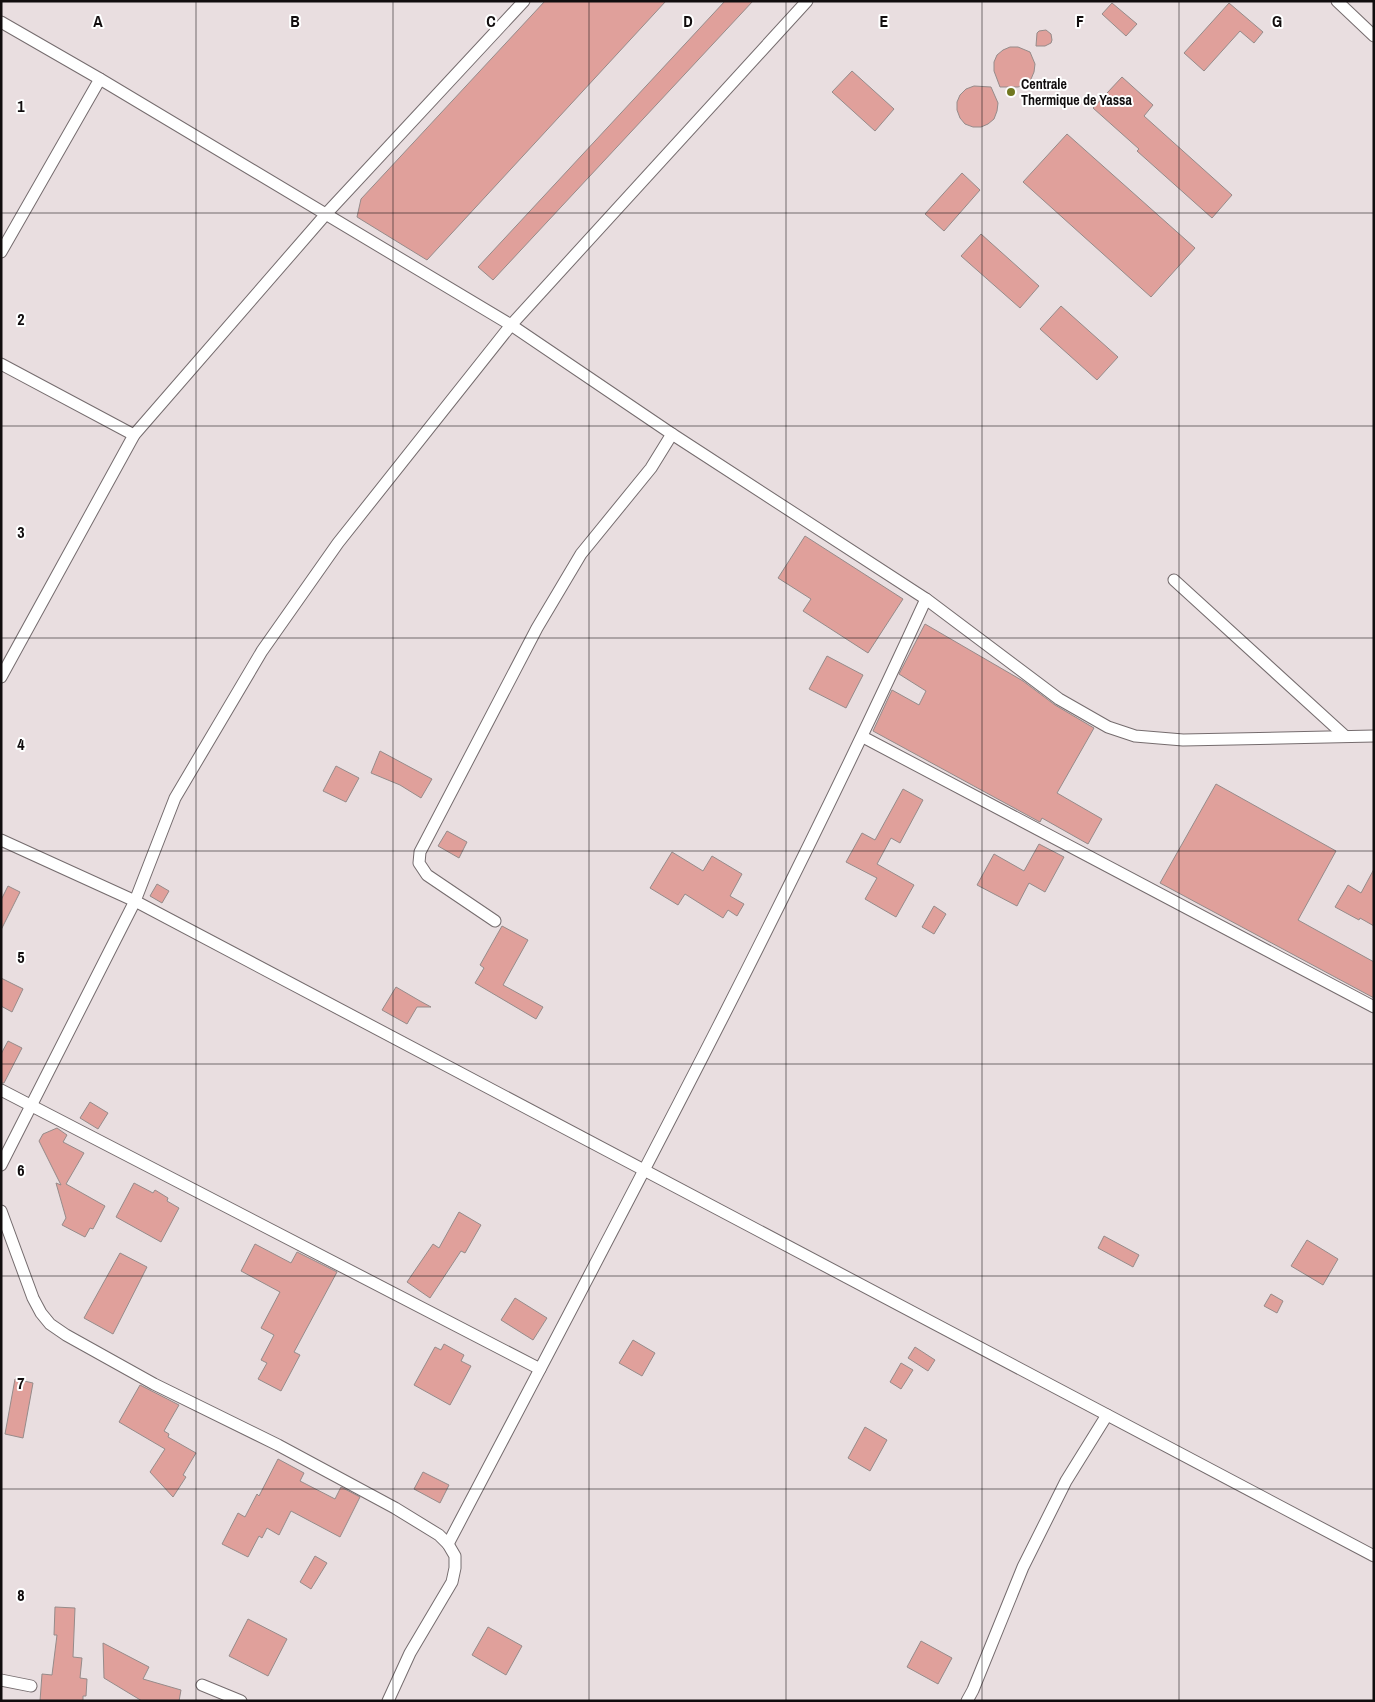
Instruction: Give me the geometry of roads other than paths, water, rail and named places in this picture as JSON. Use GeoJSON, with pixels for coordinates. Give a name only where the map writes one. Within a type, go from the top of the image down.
{"type":"FeatureCollection","features":[{"type":"Feature","properties":{"kind":"street"},"geometry":{"type":"LineString","coordinates":[[1,677],[134,434],[326,214],[524,1]]}},
{"type":"Feature","properties":{"kind":"street"},"geometry":{"type":"LineString","coordinates":[[1,1166],[135,900],[175,798],[262,651],[338,543],[511,325],[807,1]]}},
{"type":"Feature","properties":{"kind":"street"},"geometry":{"type":"LineString","coordinates":[[1337,1],[1374,36]]}},
{"type":"Feature","properties":{"kind":"street"},"geometry":{"type":"LineString","coordinates":[[1,22],[100,79],[511,325],[672,434],[926,599],[1059,699],[1108,726],[1135,736],[1183,740],[1374,736]]}},
{"type":"Feature","properties":{"kind":"street"},"geometry":{"type":"LineString","coordinates":[[1,252],[100,79]]}},
{"type":"Feature","properties":{"kind":"street"},"geometry":{"type":"LineString","coordinates":[[1,364],[134,434]]}},
{"type":"Feature","properties":{"kind":"street"},"geometry":{"type":"LineString","coordinates":[[495,921],[427,875],[419,863],[420,852],[537,628],[581,554],[651,468],[672,434]]}},
{"type":"Feature","properties":{"kind":"street"},"geometry":{"type":"LineString","coordinates":[[1174,580],[1345,736]]}},
{"type":"Feature","properties":{"kind":"street"},"geometry":{"type":"LineString","coordinates":[[448,1544],[644,1171],[863,737],[926,599]]}},
{"type":"Feature","properties":{"kind":"street"},"geometry":{"type":"LineString","coordinates":[[863,737],[1374,1007]]}},
{"type":"Feature","properties":{"kind":"street"},"geometry":{"type":"LineString","coordinates":[[1,840],[135,900],[1374,1556]]}},
{"type":"Feature","properties":{"kind":"street"},"geometry":{"type":"LineString","coordinates":[[1,1090],[540,1370]]}},
{"type":"Feature","properties":{"kind":"street"},"geometry":{"type":"LineString","coordinates":[[1,1211],[33,1298],[41,1313],[50,1324],[66,1335],[154,1384],[278,1446],[395,1508],[438,1535],[448,1544],[455,1556],[452,1582],[410,1654],[388,1701]]}},
{"type":"Feature","properties":{"kind":"street"},"geometry":{"type":"LineString","coordinates":[[967,1701],[1023,1567],[1066,1481],[1107,1415]]}},
{"type":"Feature","properties":{"kind":"street"},"geometry":{"type":"LineString","coordinates":[[1,1680],[30,1686]]}},
{"type":"Feature","properties":{"kind":"street"},"geometry":{"type":"LineString","coordinates":[[202,1685],[241,1701]]}},
{"type":"Feature","properties":{"kind":"place","name":"Centrale Thermique de Yassa"},"geometry":{"type":"Point","coordinates":[1011,92]}}]}
